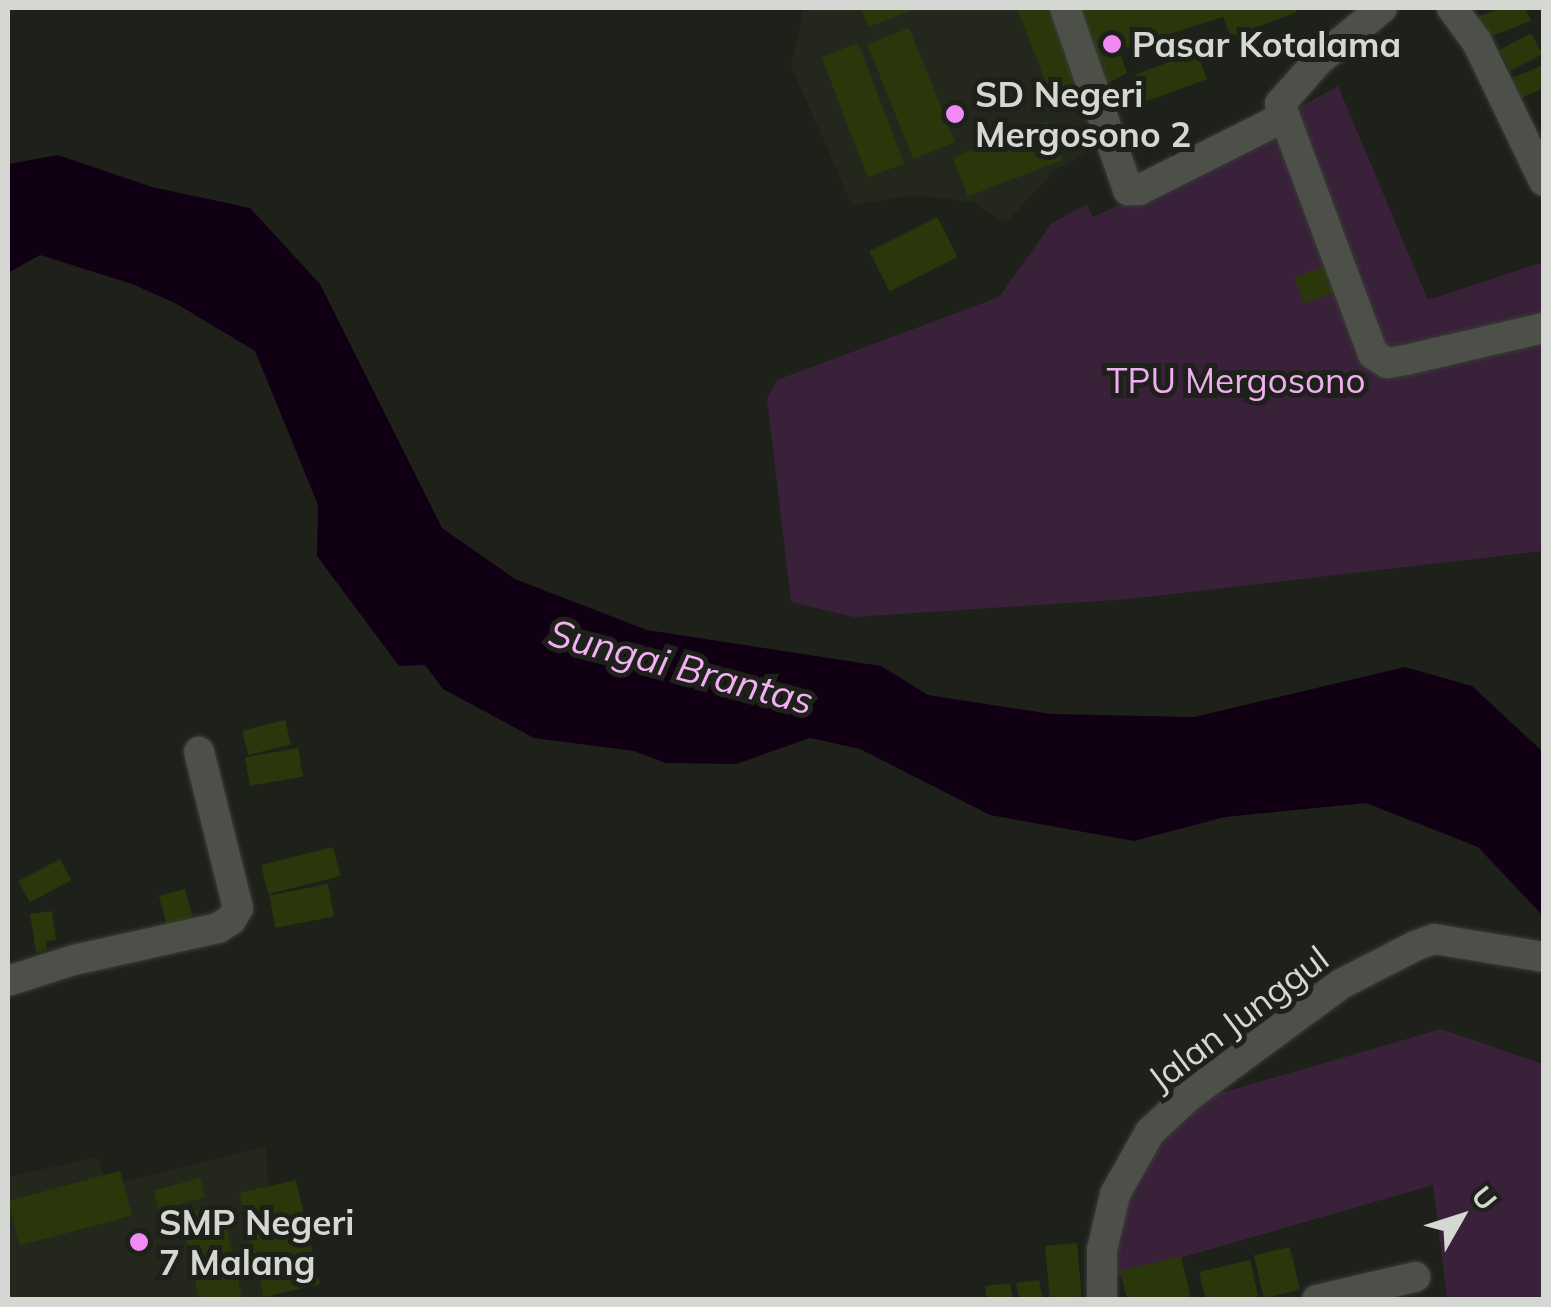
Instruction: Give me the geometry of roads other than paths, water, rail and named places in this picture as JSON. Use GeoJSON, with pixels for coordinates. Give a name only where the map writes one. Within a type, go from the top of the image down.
{"type":"FeatureCollection","features":[{"type":"Feature","properties":{"kind":"street"},"geometry":{"type":"LineString","coordinates":[[1065,8],[1128,190],[1139,190],[1282,118]]}},
{"type":"Feature","properties":{"kind":"street"},"geometry":{"type":"LineString","coordinates":[[1382,8],[1286,94],[1280,104],[1363,333],[1379,360],[1406,360],[1544,328]]}},
{"type":"Feature","properties":{"kind":"street"},"geometry":{"type":"LineString","coordinates":[[1452,8],[1477,42],[1544,181]]}},
{"type":"Feature","properties":{"kind":"street"},"geometry":{"type":"LineString","coordinates":[[8,981],[74,960],[218,928],[231,920],[238,908],[199,752]]}},
{"type":"Feature","properties":{"kind":"street","name":"Jalan Junggul"},"geometry":{"type":"LineString","coordinates":[[1102,1300],[1102,1250],[1115,1194],[1150,1132],[1190,1095],[1341,984],[1415,946],[1434,939],[1544,957]]}},
{"type":"Feature","properties":{"kind":"street"},"geometry":{"type":"LineString","coordinates":[[1318,1300],[1414,1277]]}},
{"type":"Feature","properties":{"kind":"water","name":"Sungai Brantas"},"geometry":{"type":"Polygon","coordinates":[[[58,155],[152,187],[250,208],[320,284],[442,528],[515,579],[647,630],[881,666],[928,695],[1051,714],[1194,717],[1405,667],[1472,686],[1543,752],[1543,916],[1478,847],[1366,803],[1225,817],[1134,841],[990,815],[860,749],[810,738],[736,764],[666,763],[634,751],[534,738],[443,689],[425,665],[399,666],[317,556],[318,505],[255,351],[175,303],[132,284],[40,255],[8,273],[8,164],[58,155]]]}},
{"type":"Feature","properties":{"kind":"place","name":"Pasar Kotalama"},"geometry":{"type":"Point","coordinates":[1112,44]}},
{"type":"Feature","properties":{"kind":"place","name":"SD Negeri Mergosono 2"},"geometry":{"type":"Point","coordinates":[955,114]}},
{"type":"Feature","properties":{"kind":"place","name":"SMP Negeri 7 Malang"},"geometry":{"type":"Point","coordinates":[139,1242]}},
{"type":"Feature","properties":{"kind":"park label","name":"TPU Mergosono"},"geometry":{"type":"Point","coordinates":[1236,380]}}]}
